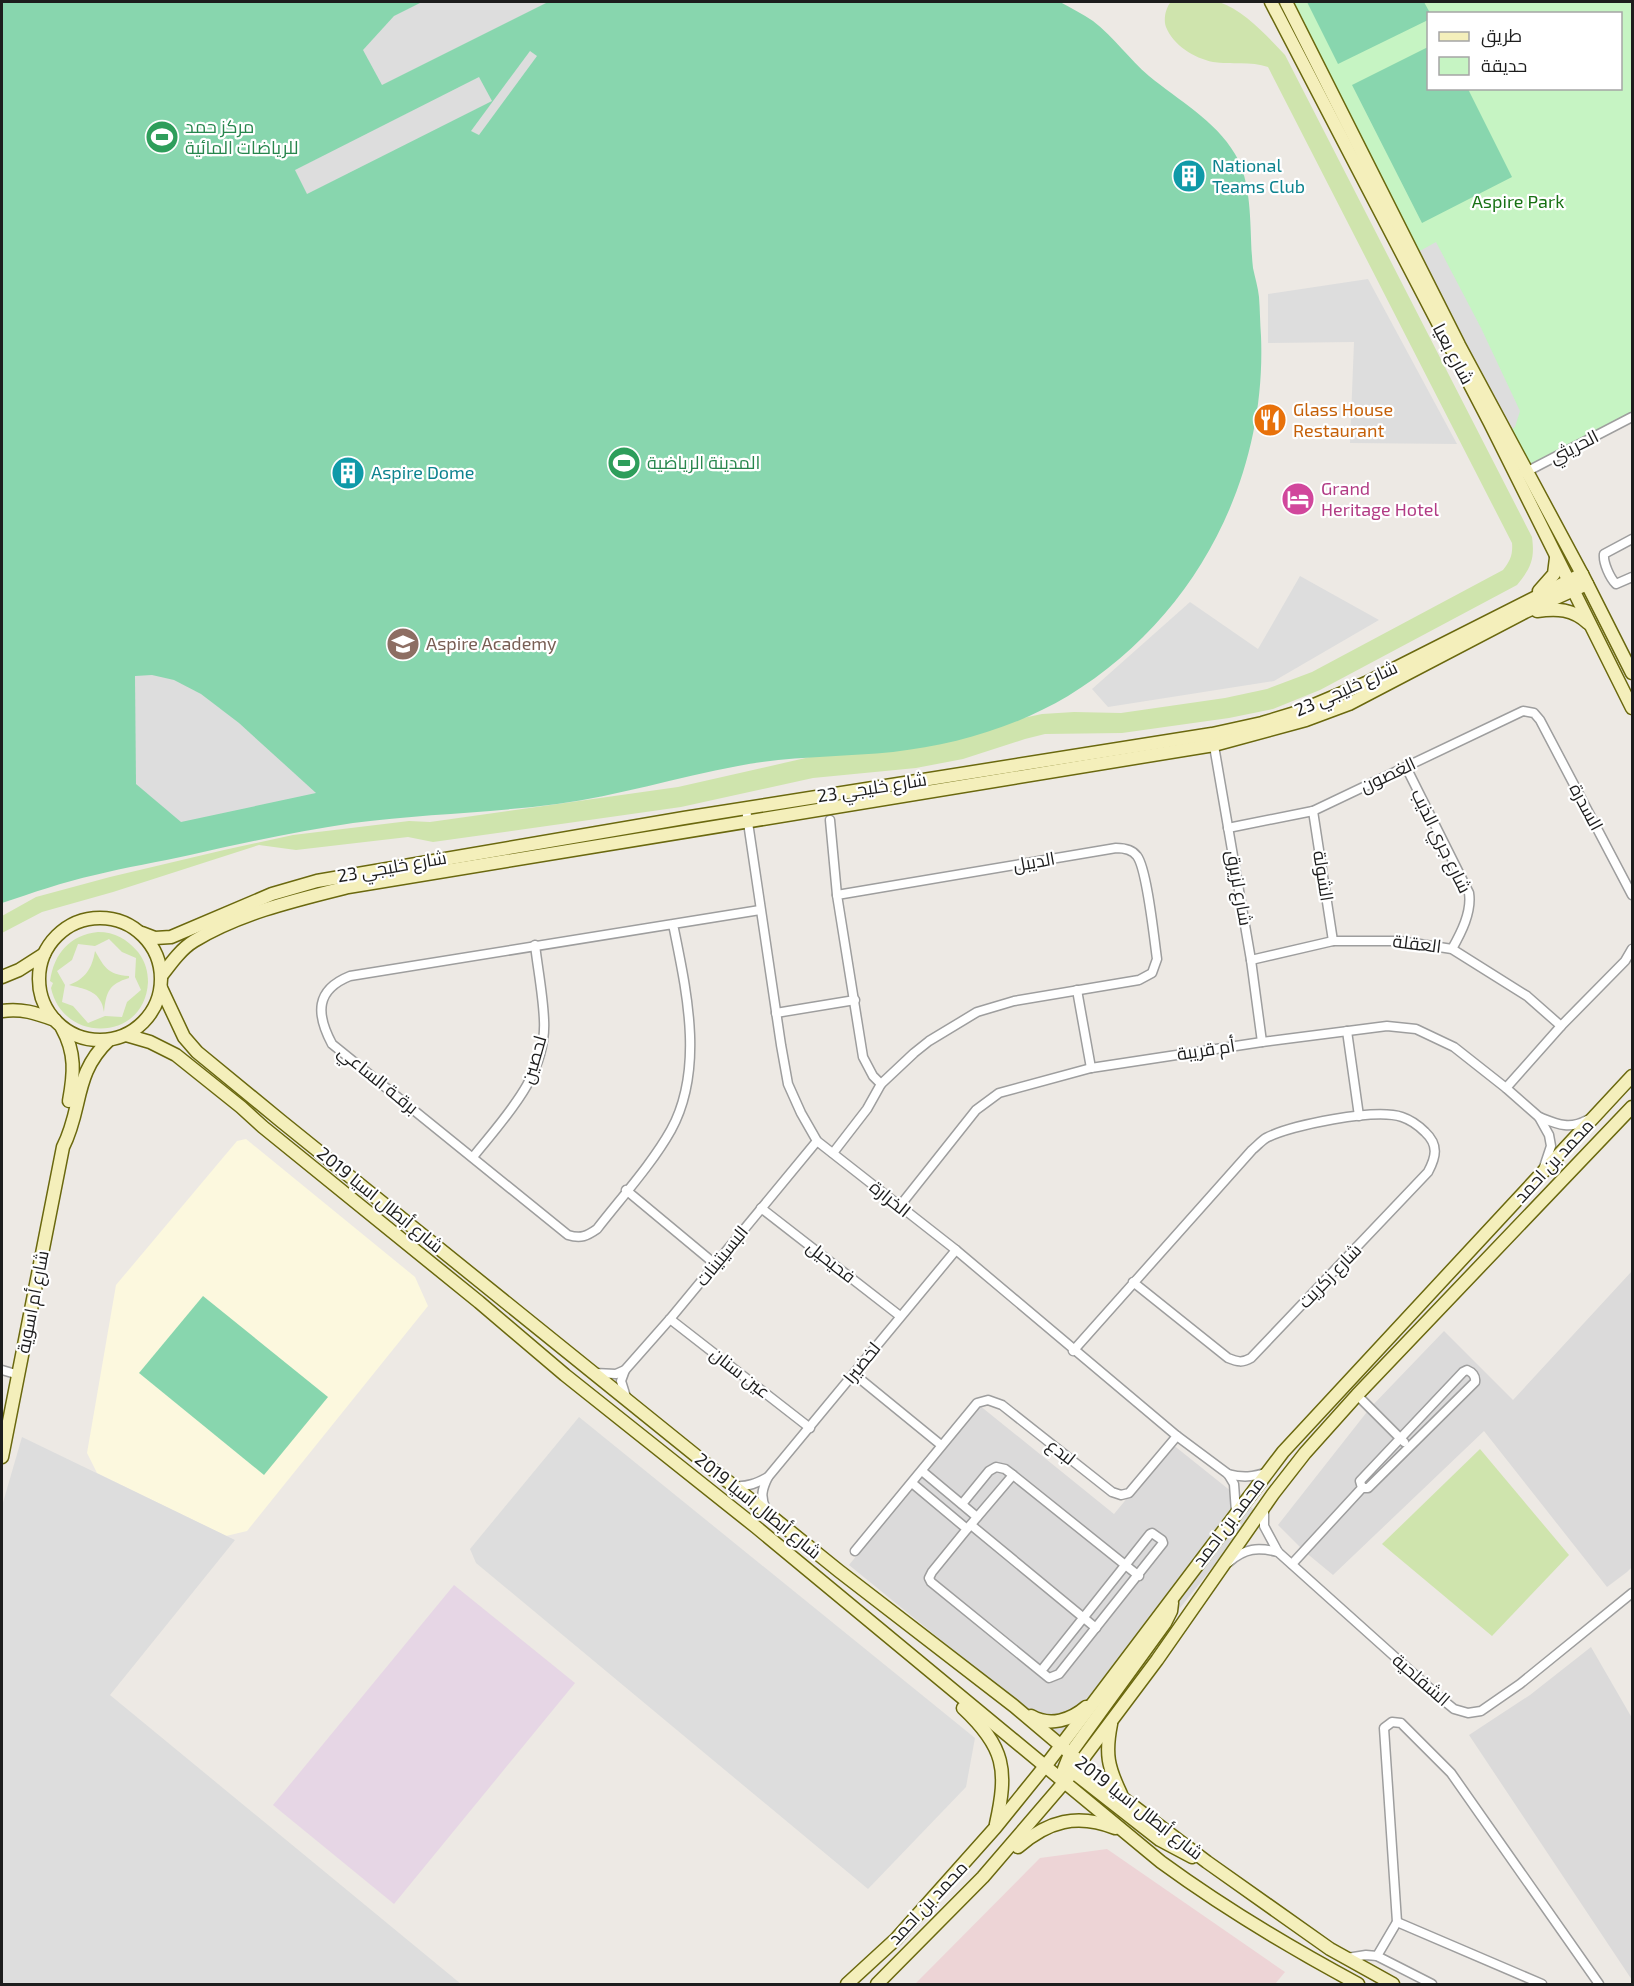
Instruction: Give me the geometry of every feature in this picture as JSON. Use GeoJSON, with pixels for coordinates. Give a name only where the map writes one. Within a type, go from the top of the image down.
{"type":"FeatureCollection","features":[{"type":"Feature","properties":{"kind":"main road","name":"شارع بعيا"},"geometry":{"type":"LineString","coordinates":[[1271,2],[1404,247]]}},
{"type":"Feature","properties":{"kind":"main road","name":"شارع بعيا"},"geometry":{"type":"LineString","coordinates":[[1286,2],[1404,247],[1455,347],[1522,474],[1585,579],[1632,673]]}},
{"type":"Feature","properties":{"kind":"main road","name":"شارع بعيا"},"geometry":{"type":"LineString","coordinates":[[1522,474],[1556,556],[1632,708]]}},
{"type":"Feature","properties":{"kind":"main road"},"geometry":{"type":"LineString","coordinates":[[1526,607],[1554,574],[1556,556]]}},
{"type":"Feature","properties":{"kind":"main road","name":"شارع خليجي 23"},"geometry":{"type":"LineString","coordinates":[[142,933],[155,938],[171,937],[283,891],[317,880],[420,868],[1213,740],[1295,713],[1415,664],[1585,579]]}},
{"type":"Feature","properties":{"kind":"main road"},"geometry":{"type":"LineString","coordinates":[[1526,607],[1566,609],[1593,628]]}},
{"type":"Feature","properties":{"kind":"main road","name":"شارع خليجي 23"},"geometry":{"type":"LineString","coordinates":[[162,981],[181,951],[193,942],[243,918],[298,900],[420,868]]}},
{"type":"Feature","properties":{"kind":"main road"},"geometry":{"type":"LineString","coordinates":[[2,1011],[12,1009],[32,1011],[80,1037],[108,1040],[126,1035],[150,1016],[155,1007],[162,981],[156,952],[142,933],[131,925],[113,919],[93,918],[84,920],[59,933],[44,954],[39,971],[39,988],[45,1005],[58,1024]]}},
{"type":"Feature","properties":{"kind":"main road"},"geometry":{"type":"LineString","coordinates":[[2,978],[44,954]]}},
{"type":"Feature","properties":{"kind":"main road","name":"شارع أبطال اسيا 2019"},"geometry":{"type":"LineString","coordinates":[[162,981],[184,1037],[197,1052],[769,1514],[1014,1706],[1127,1833],[1161,1862],[1211,1898],[1287,1946],[1358,1984]]}},
{"type":"Feature","properties":{"kind":"main road","name":"شارع أم اسوية"},"geometry":{"type":"LineString","coordinates":[[2,1457],[63,1147],[74,1070],[72,1052],[58,1024]]}},
{"type":"Feature","properties":{"kind":"main road","name":"شارع أبطال اسيا 2019"},"geometry":{"type":"LineString","coordinates":[[126,1035],[150,1042],[176,1055],[565,1375],[756,1527],[928,1670],[959,1695],[973,1698],[1048,1763],[1066,1766],[1124,1799],[1207,1862],[1330,1949],[1393,1984]]}},
{"type":"Feature","properties":{"kind":"main road","name":"شارع أم اسوية"},"geometry":{"type":"LineString","coordinates":[[63,1147],[84,1076],[96,1053],[108,1040]]}},
{"type":"Feature","properties":{"kind":"main road","name":"محمد بن احمد"},"geometry":{"type":"LineString","coordinates":[[1066,1766],[1101,1693],[1268,1472],[1310,1422],[1632,1076]]}},
{"type":"Feature","properties":{"kind":"main road","name":"محمد بن احمد"},"geometry":{"type":"LineString","coordinates":[[878,1984],[987,1873],[1066,1766],[1112,1720],[1305,1453],[1356,1395],[1632,1107]]}},
{"type":"Feature","properties":{"kind":"main road"},"geometry":{"type":"LineString","coordinates":[[1172,1599],[1171,1611],[1165,1623],[1066,1766],[1160,1840],[1185,1854],[1207,1862]]}},
{"type":"Feature","properties":{"kind":"main road"},"geometry":{"type":"LineString","coordinates":[[928,1670],[985,1730],[994,1743],[1001,1764],[1003,1783],[994,1828]]}},
{"type":"Feature","properties":{"kind":"main road"},"geometry":{"type":"LineString","coordinates":[[1014,1706],[1037,1719],[1059,1721],[1083,1710],[1101,1693]]}},
{"type":"Feature","properties":{"kind":"main road"},"geometry":{"type":"LineString","coordinates":[[1112,1720],[1107,1746],[1109,1769],[1124,1799]]}},
{"type":"Feature","properties":{"kind":"main road","name":"محمد بن احمد"},"geometry":{"type":"LineString","coordinates":[[847,1984],[896,1939],[1048,1763],[1066,1766]]}},
{"type":"Feature","properties":{"kind":"main road"},"geometry":{"type":"LineString","coordinates":[[987,1873],[1032,1835],[1066,1821],[1079,1819],[1098,1821],[1127,1833]]}},
{"type":"Feature","properties":{"kind":"street","name":"الحريثي"},"geometry":{"type":"LineString","coordinates":[[1522,474],[1632,417]]}},
{"type":"Feature","properties":{"kind":"street"},"geometry":{"type":"LineString","coordinates":[[1632,539],[1604,554],[1604,560],[1616,584],[1632,577]]}},
{"type":"Feature","properties":{"kind":"street","name":"الغصون"},"geometry":{"type":"LineString","coordinates":[[1228,828],[1313,811],[1523,711],[1534,712],[1539,720]]}},
{"type":"Feature","properties":{"kind":"street","name":"السدرة"},"geometry":{"type":"LineString","coordinates":[[1539,720],[1632,895]]}},
{"type":"Feature","properties":{"kind":"street","name":"شارع لزيرق"},"geometry":{"type":"LineString","coordinates":[[1213,740],[1251,960],[1262,1042]]}},
{"type":"Feature","properties":{"kind":"street","name":"شارع جري الذيب"},"geometry":{"type":"LineString","coordinates":[[1406,767],[1469,893],[1470,903],[1458,938],[1452,948]]}},
{"type":"Feature","properties":{"kind":"street","name":"الشولة"},"geometry":{"type":"LineString","coordinates":[[1313,811],[1333,941]]}},
{"type":"Feature","properties":{"kind":"street","name":"الخرارة"},"geometry":{"type":"LineString","coordinates":[[746,815],[788,1084],[817,1141],[956,1250],[1073,1351],[1177,1436],[1228,1474]]}},
{"type":"Feature","properties":{"kind":"street"},"geometry":{"type":"LineString","coordinates":[[830,820],[837,895],[863,1057],[870,1071],[881,1084]]}},
{"type":"Feature","properties":{"kind":"street","name":"الديبل"},"geometry":{"type":"LineString","coordinates":[[833,1153],[867,1109],[881,1084],[929,1041],[977,1012],[1014,1001],[1138,980],[1152,973],[1157,959],[1143,869],[1136,854],[1130,849],[1116,848],[837,895]]}},
{"type":"Feature","properties":{"kind":"street","name":"برقـة الساعي"},"geometry":{"type":"LineString","coordinates":[[673,924],[685,982],[690,1038],[688,1076],[680,1110],[671,1130],[653,1157],[597,1229],[587,1236],[578,1238],[568,1235],[332,1044],[324,1030],[321,1017],[327,991],[335,982],[350,976],[535,945],[760,910]]}},
{"type":"Feature","properties":{"kind":"street","name":"العقلة"},"geometry":{"type":"LineString","coordinates":[[1251,960],[1333,941],[1400,940],[1452,948],[1527,996],[1561,1026]]}},
{"type":"Feature","properties":{"kind":"street","name":"لحصين"},"geometry":{"type":"LineString","coordinates":[[473,1157],[523,1095],[535,1070],[541,1048],[544,1021],[535,945]]}},
{"type":"Feature","properties":{"kind":"street"},"geometry":{"type":"LineString","coordinates":[[1506,1088],[1561,1026],[1625,961],[1632,949]]}},
{"type":"Feature","properties":{"kind":"street"},"geometry":{"type":"LineString","coordinates":[[1077,990],[1090,1068]]}},
{"type":"Feature","properties":{"kind":"street"},"geometry":{"type":"LineString","coordinates":[[776,1013],[855,1000]]}},
{"type":"Feature","properties":{"kind":"street","name":"أم قريبة"},"geometry":{"type":"LineString","coordinates":[[899,1207],[976,1110],[999,1093],[1090,1068],[1387,1026],[1416,1029],[1454,1047],[1539,1117],[1549,1135],[1551,1146],[1540,1175]]}},
{"type":"Feature","properties":{"kind":"street"},"geometry":{"type":"LineString","coordinates":[[1347,1031],[1359,1116]]}},
{"type":"Feature","properties":{"kind":"street","name":"أم قريبة"},"geometry":{"type":"LineString","coordinates":[[1539,1117],[1562,1126],[1576,1126],[1596,1115]]}},
{"type":"Feature","properties":{"kind":"street","name":"شارع زكريت"},"geometry":{"type":"LineString","coordinates":[[1073,1351],[1133,1282],[1252,1150],[1266,1139],[1298,1127],[1359,1116],[1400,1116],[1415,1123],[1436,1146],[1436,1158],[1428,1172],[1251,1358],[1244,1362],[1228,1358],[1133,1282]]}},
{"type":"Feature","properties":{"kind":"street","name":"البسيتينات"},"geometry":{"type":"LineString","coordinates":[[625,1370],[817,1141]]}},
{"type":"Feature","properties":{"kind":"street"},"geometry":{"type":"LineString","coordinates":[[626,1190],[715,1264]]}},
{"type":"Feature","properties":{"kind":"street","name":"فحيحيل"},"geometry":{"type":"LineString","coordinates":[[761,1208],[900,1316]]}},
{"type":"Feature","properties":{"kind":"street","name":"لخضيرا"},"geometry":{"type":"LineString","coordinates":[[733,1485],[745,1486],[757,1483],[768,1476],[956,1250]]}},
{"type":"Feature","properties":{"kind":"street","name":"عين سنان"},"geometry":{"type":"LineString","coordinates":[[670,1318],[810,1428]]}},
{"type":"Feature","properties":{"kind":"street"},"geometry":{"type":"LineString","coordinates":[[2,1370],[19,1375]]}},
{"type":"Feature","properties":{"kind":"street"},"geometry":{"type":"LineString","coordinates":[[594,1373],[616,1374],[625,1370]]}},
{"type":"Feature","properties":{"kind":"street"},"geometry":{"type":"LineString","coordinates":[[625,1370],[621,1381],[627,1400]]}},
{"type":"Feature","properties":{"kind":"street"},"geometry":{"type":"LineString","coordinates":[[1292,1564],[1362,1488],[1368,1488],[1475,1382],[1475,1376],[1470,1371],[1463,1372],[1360,1481],[1362,1488]]}},
{"type":"Feature","properties":{"kind":"street"},"geometry":{"type":"LineString","coordinates":[[854,1374],[941,1445]]}},
{"type":"Feature","properties":{"kind":"street"},"geometry":{"type":"LineString","coordinates":[[1356,1395],[1409,1447]]}},
{"type":"Feature","properties":{"kind":"street","name":"لبدع"},"geometry":{"type":"LineString","coordinates":[[855,1551],[977,1403],[988,1400],[1002,1405],[1112,1492],[1121,1495],[1129,1493],[1177,1436]]}},
{"type":"Feature","properties":{"kind":"street"},"geometry":{"type":"LineString","coordinates":[[962,1504],[989,1471],[996,1467],[1005,1469],[1139,1576]]}},
{"type":"Feature","properties":{"kind":"street"},"geometry":{"type":"LineString","coordinates":[[922,1471],[977,1517]]}},
{"type":"Feature","properties":{"kind":"street"},"geometry":{"type":"LineString","coordinates":[[1228,1474],[1242,1478],[1268,1472]]}},
{"type":"Feature","properties":{"kind":"street"},"geometry":{"type":"LineString","coordinates":[[1228,1474],[1234,1484],[1236,1512]]}},
{"type":"Feature","properties":{"kind":"street"},"geometry":{"type":"LineString","coordinates":[[1013,1475],[929,1578],[931,1582],[1041,1671],[1050,1678],[1059,1674],[1163,1543],[1152,1533],[1150,1534],[1041,1671]]}},
{"type":"Feature","properties":{"kind":"street"},"geometry":{"type":"LineString","coordinates":[[768,1476],[762,1490],[763,1502],[769,1514]]}},
{"type":"Feature","properties":{"kind":"street"},"geometry":{"type":"LineString","coordinates":[[912,1483],[1096,1628]]}},
{"type":"Feature","properties":{"kind":"street","name":"الشفلحية"},"geometry":{"type":"LineString","coordinates":[[1264,1508],[1264,1526],[1278,1552],[1443,1700],[1454,1709],[1468,1713],[1481,1711],[1520,1684],[1632,1593]]}},
{"type":"Feature","properties":{"kind":"street"},"geometry":{"type":"LineString","coordinates":[[1220,1571],[1236,1556],[1251,1548],[1278,1552]]}},
{"type":"Feature","properties":{"kind":"street"},"geometry":{"type":"LineString","coordinates":[[1377,1956],[1397,1922],[1384,1728],[1392,1722],[1401,1723],[1451,1773],[1599,1984]]}},
{"type":"Feature","properties":{"kind":"street"},"geometry":{"type":"LineString","coordinates":[[1397,1922],[1542,1984]]}},
{"type":"Feature","properties":{"kind":"street"},"geometry":{"type":"LineString","coordinates":[[1347,1958],[1377,1956],[1432,1984]]}},
{"type":"Feature","properties":{"kind":"shaded area"},"geometry":{"type":"Polygon","coordinates":[[[422,2],[548,2],[382,85],[363,50],[394,16],[422,2]]]}},
{"type":"Feature","properties":{"kind":"shaded area"},"geometry":{"type":"Polygon","coordinates":[[[530,51],[537,56],[479,135],[471,131],[530,51]]]}},
{"type":"Feature","properties":{"kind":"shaded area"},"geometry":{"type":"Polygon","coordinates":[[[479,77],[492,101],[307,194],[295,170],[479,77]]]}},
{"type":"Feature","properties":{"kind":"shaded area"},"geometry":{"type":"Polygon","coordinates":[[[1436,242],[1481,328],[1520,411],[1515,427],[1509,431],[1418,252],[1436,242]]]}},
{"type":"Feature","properties":{"kind":"shaded area"},"geometry":{"type":"Polygon","coordinates":[[[1368,279],[1457,444],[1350,443],[1354,342],[1268,343],[1268,294],[1368,279]]]}},
{"type":"Feature","properties":{"kind":"shaded area"},"geometry":{"type":"Polygon","coordinates":[[[1300,576],[1379,620],[1274,681],[1108,707],[1092,689],[1190,602],[1258,649],[1300,576]]]}},
{"type":"Feature","properties":{"kind":"shaded area"},"geometry":{"type":"Polygon","coordinates":[[[152,675],[174,680],[201,694],[239,723],[316,793],[181,822],[136,784],[135,676],[152,675]]]}},
{"type":"Feature","properties":{"kind":"shaded area"},"geometry":{"type":"Polygon","coordinates":[[[246,1139],[415,1277],[428,1306],[247,1531],[226,1536],[97,1473],[87,1453],[116,1285],[237,1141],[246,1139]]]}},
{"type":"Feature","properties":{"kind":"shaded area"},"geometry":{"type":"Polygon","coordinates":[[[1632,1271],[1632,1567],[1607,1587],[1484,1431],[1333,1575],[1278,1525],[1370,1408],[1444,1331],[1513,1400],[1632,1271]]]}},
{"type":"Feature","properties":{"kind":"shaded area"},"geometry":{"type":"Polygon","coordinates":[[[979,1405],[1114,1514],[1172,1444],[1257,1512],[1070,1745],[849,1565],[979,1405]]]}},
{"type":"Feature","properties":{"kind":"shaded area"},"geometry":{"type":"Polygon","coordinates":[[[579,1417],[975,1738],[966,1787],[868,1889],[476,1563],[470,1549],[579,1417]]]}},
{"type":"Feature","properties":{"kind":"shaded area"},"geometry":{"type":"Polygon","coordinates":[[[22,1437],[235,1540],[110,1695],[461,1984],[2,1984],[2,1506],[22,1437]]]}},
{"type":"Feature","properties":{"kind":"shaded area"},"geometry":{"type":"Polygon","coordinates":[[[454,1585],[575,1683],[394,1904],[273,1805],[454,1585]]]}},
{"type":"Feature","properties":{"kind":"shaded area"},"geometry":{"type":"Polygon","coordinates":[[[1591,1647],[1632,1718],[1632,1980],[1469,1735],[1530,1695],[1591,1647]]]}},
{"type":"Feature","properties":{"kind":"shaded area"},"geometry":{"type":"Polygon","coordinates":[[[1107,1849],[1285,1972],[1275,1984],[915,1984],[1040,1858],[1107,1849]]]}},
{"type":"Feature","properties":{"kind":"green space"},"geometry":{"type":"Polygon","coordinates":[[[1214,1],[1229,6],[1255,25],[1285,55],[1532,537],[1531,563],[1517,585],[1320,690],[1273,709],[1229,718],[1122,733],[1045,734],[963,759],[916,768],[813,778],[681,807],[433,842],[408,837],[296,850],[259,845],[113,892],[42,912],[2,933],[2,916],[36,897],[110,877],[293,835],[409,821],[430,822],[678,787],[810,757],[861,752],[1042,714],[1121,713],[1225,698],[1267,689],[1312,672],[1503,570],[1510,558],[1512,543],[1268,67],[1255,64],[1213,62],[1185,50],[1169,34],[1166,27],[1166,13],[1171,2],[1214,1]]]}},
{"type":"Feature","properties":{"kind":"green space","name":"المدينة الرياضية"},"geometry":{"type":"Polygon","coordinates":[[[2,2],[1060,2],[1093,21],[1149,76],[1207,121],[1227,142],[1241,166],[1250,210],[1253,268],[1259,297],[1261,336],[1260,390],[1251,443],[1236,494],[1214,542],[1186,587],[1152,628],[1112,665],[1068,696],[1005,726],[961,740],[916,749],[757,763],[557,804],[378,820],[271,837],[107,872],[59,884],[2,903],[2,2]]]}},
{"type":"Feature","properties":{"kind":"green space","name":"Aspire Park"},"geometry":{"type":"Polygon","coordinates":[[[1290,2],[1632,2],[1632,413],[1527,467],[1290,2]]]}},
{"type":"Feature","properties":{"kind":"green space"},"geometry":{"type":"Polygon","coordinates":[[[1307,2],[1424,2],[1429,12],[1427,12],[1427,20],[1338,64],[1307,2]]]}},
{"type":"Feature","properties":{"kind":"green space"},"geometry":{"type":"Polygon","coordinates":[[[1427,48],[1427,90],[1468,90],[1512,177],[1422,223],[1352,85],[1427,48]]]}},
{"type":"Feature","properties":{"kind":"green space"},"geometry":{"type":"Polygon","coordinates":[[[104,932],[120,937],[130,943],[146,966],[148,982],[143,1002],[133,1016],[119,1025],[103,1028],[86,1027],[71,1019],[58,1006],[51,988],[52,971],[60,954],[72,941],[88,934],[104,932]],[[109,939],[95,946],[78,944],[72,960],[57,971],[65,985],[62,1002],[73,1006],[88,1023],[105,1016],[122,1017],[127,1002],[141,990],[135,977],[136,958],[122,952],[109,939]]]}},
{"type":"Feature","properties":{"kind":"green space"},"geometry":{"type":"Polygon","coordinates":[[[95,951],[111,972],[129,976],[110,990],[104,1012],[102,1003],[95,994],[69,985],[79,980],[87,972],[95,951]]]}},
{"type":"Feature","properties":{"kind":"green space"},"geometry":{"type":"Polygon","coordinates":[[[203,1296],[328,1397],[264,1475],[139,1373],[203,1296]]]}},
{"type":"Feature","properties":{"kind":"green space"},"geometry":{"type":"Polygon","coordinates":[[[1480,1449],[1569,1555],[1492,1636],[1382,1544],[1480,1449]]]}},
{"type":"Feature","properties":{"kind":"place","name":"مركز حمد للرياضات المائية"},"geometry":{"type":"Point","coordinates":[162,137]}},
{"type":"Feature","properties":{"kind":"place","name":"National Teams Club"},"geometry":{"type":"Point","coordinates":[1189,176]}},
{"type":"Feature","properties":{"kind":"place","name":"Glass House Restaurant"},"geometry":{"type":"Point","coordinates":[1270,420]}},
{"type":"Feature","properties":{"kind":"place","name":"المدينة الرياضية"},"geometry":{"type":"Point","coordinates":[624,463]}},
{"type":"Feature","properties":{"kind":"place","name":"Aspire Dome"},"geometry":{"type":"Point","coordinates":[348,473]}},
{"type":"Feature","properties":{"kind":"place","name":"Grand Heritage Hotel"},"geometry":{"type":"Point","coordinates":[1298,499]}},
{"type":"Feature","properties":{"kind":"place","name":"Aspire Academy"},"geometry":{"type":"Point","coordinates":[403,644]}}]}
